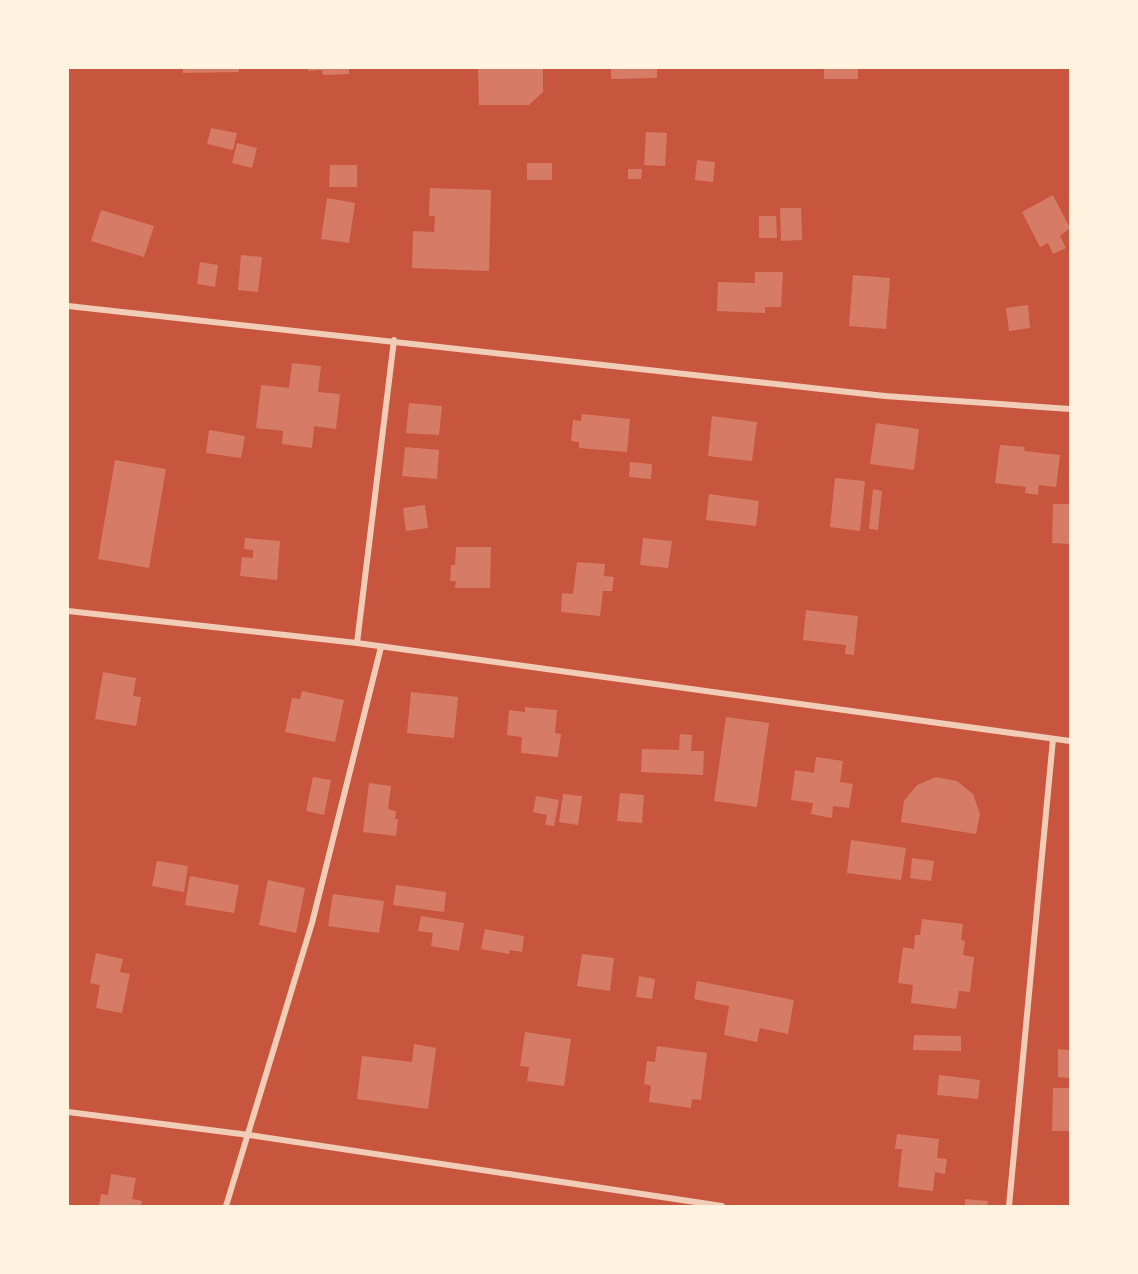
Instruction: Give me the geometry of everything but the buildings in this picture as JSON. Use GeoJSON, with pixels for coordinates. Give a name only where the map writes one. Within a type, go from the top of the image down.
{"type":"FeatureCollection","features":[{"type":"Feature","properties":{"kind":"street"},"geometry":{"type":"LineString","coordinates":[[68,306],[394,340],[885,396],[1071,409]]}},
{"type":"Feature","properties":{"kind":"street"},"geometry":{"type":"LineString","coordinates":[[357,643],[394,340]]}},
{"type":"Feature","properties":{"kind":"street"},"geometry":{"type":"LineString","coordinates":[[68,611],[357,643],[1071,741]]}},
{"type":"Feature","properties":{"kind":"street"},"geometry":{"type":"LineString","coordinates":[[226,1206],[312,923],[381,647]]}},
{"type":"Feature","properties":{"kind":"street"},"geometry":{"type":"LineString","coordinates":[[1009,1206],[1053,739]]}},
{"type":"Feature","properties":{"kind":"street"},"geometry":{"type":"LineString","coordinates":[[68,1112],[249,1135],[722,1206]]}}]}
